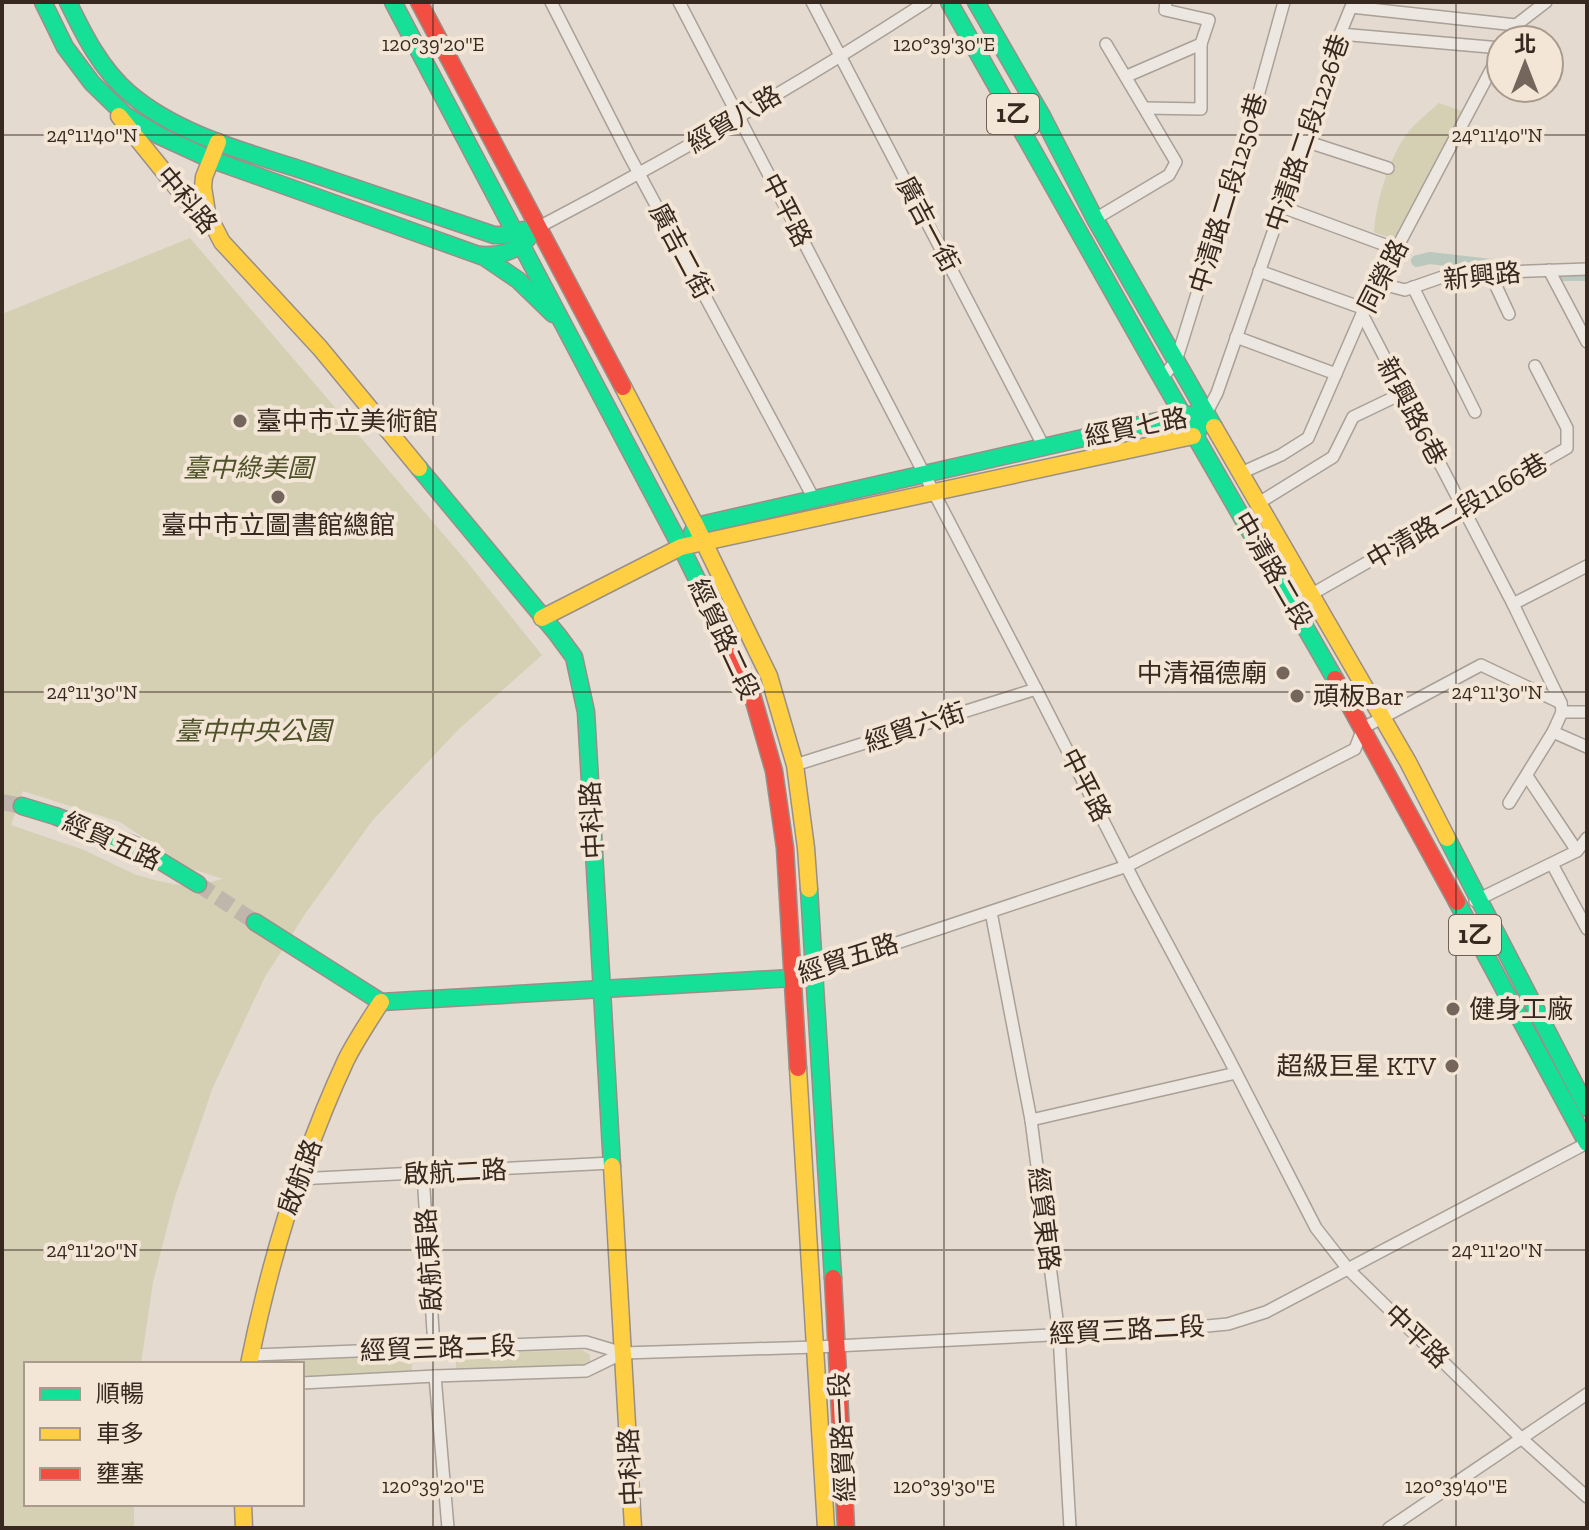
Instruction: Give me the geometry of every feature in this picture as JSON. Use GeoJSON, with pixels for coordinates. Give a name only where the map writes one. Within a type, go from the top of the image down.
{"type":"FeatureCollection","features":[{"type":"Feature","properties":{"kind":"street","name":"中科路"},"geometry":{"type":"LineString","coordinates":[[43,2],[65,47],[92,83],[222,242],[320,348],[574,657],[586,712],[633,1528]]}},
{"type":"Feature","properties":{"kind":"street","name":"中科路"},"geometry":{"type":"LineString","coordinates":[[68,2],[84,36],[109,73],[139,102],[218,142],[204,177],[204,198],[207,213],[222,242]]}},
{"type":"Feature","properties":{"kind":"street","name":"經貿路二段"},"geometry":{"type":"LineString","coordinates":[[393,2],[681,547],[749,684],[774,771],[785,848],[816,1347]]}},
{"type":"Feature","properties":{"kind":"street","name":"經貿路二段"},"geometry":{"type":"LineString","coordinates":[[419,2],[696,526],[769,676],[795,765],[806,848],[837,1345]]}},
{"type":"Feature","properties":{"kind":"street","name":"廣吉二街"},"geometry":{"type":"LineString","coordinates":[[551,2],[814,499]]}},
{"type":"Feature","properties":{"kind":"street","name":"中平路"},"geometry":{"type":"LineString","coordinates":[[679,2],[1316,1228],[1348,1269],[1521,1438],[1587,1497]]}},
{"type":"Feature","properties":{"kind":"street","name":"廣吉一街"},"geometry":{"type":"LineString","coordinates":[[812,2],[1044,447]]}},
{"type":"Feature","properties":{"kind":"street","name":"經貿八路"},"geometry":{"type":"LineString","coordinates":[[477,254],[498,255],[518,238],[739,118],[926,2]]}},
{"type":"Feature","properties":{"kind":"street","name":"中清路二段"},"geometry":{"type":"LineString","coordinates":[[949,2],[1363,728],[1587,1143]]}},
{"type":"Feature","properties":{"kind":"street","name":"中清路二段"},"geometry":{"type":"LineString","coordinates":[[976,2],[1042,116],[1095,219],[1408,762],[1587,1108]]}},
{"type":"Feature","properties":{"kind":"street"},"geometry":{"type":"LineString","coordinates":[[1145,108],[1201,109],[1201,44],[1209,20],[1165,10],[1166,2]]}},
{"type":"Feature","properties":{"kind":"street","name":"中清路二段1250巷"},"geometry":{"type":"LineString","coordinates":[[1162,378],[1176,361],[1284,2]]}},
{"type":"Feature","properties":{"kind":"street"},"geometry":{"type":"LineString","coordinates":[[1517,24],[1546,2]]}},
{"type":"Feature","properties":{"kind":"street","name":"中清路二段1226巷"},"geometry":{"type":"LineString","coordinates":[[1206,414],[1217,393],[1351,7],[1507,24]]}},
{"type":"Feature","properties":{"kind":"street"},"geometry":{"type":"LineString","coordinates":[[1340,34],[1485,48]]}},
{"type":"Feature","properties":{"kind":"street"},"geometry":{"type":"LineString","coordinates":[[1095,219],[1169,175],[1176,162],[1106,44]]}},
{"type":"Feature","properties":{"kind":"street"},"geometry":{"type":"LineString","coordinates":[[1127,76],[1201,44]]}},
{"type":"Feature","properties":{"kind":"street","name":"同榮路"},"geometry":{"type":"LineString","coordinates":[[1241,473],[1281,455],[1308,438],[1363,312],[1485,80]]}},
{"type":"Feature","properties":{"kind":"street","name":"中科路"},"geometry":{"type":"LineString","coordinates":[[92,83],[125,115],[160,136],[210,159]]}},
{"type":"Feature","properties":{"kind":"street"},"geometry":{"type":"LineString","coordinates":[[1305,141],[1388,168]]}},
{"type":"Feature","properties":{"kind":"street","name":"經貿八路"},"geometry":{"type":"LineString","coordinates":[[218,142],[494,235],[518,238]]}},
{"type":"Feature","properties":{"kind":"street","name":"經貿八路"},"geometry":{"type":"LineString","coordinates":[[210,159],[477,254],[518,280],[565,326]]}},
{"type":"Feature","properties":{"kind":"street"},"geometry":{"type":"LineString","coordinates":[[1282,207],[1396,249]]}},
{"type":"Feature","properties":{"kind":"street","name":"新興路"},"geometry":{"type":"LineString","coordinates":[[1378,283],[1405,290],[1451,274],[1587,269]]}},
{"type":"Feature","properties":{"kind":"street"},"geometry":{"type":"LineString","coordinates":[[1549,270],[1587,342]]}},
{"type":"Feature","properties":{"kind":"street"},"geometry":{"type":"LineString","coordinates":[[1259,271],[1363,312]]}},
{"type":"Feature","properties":{"kind":"street"},"geometry":{"type":"LineString","coordinates":[[1490,273],[1509,314]]}},
{"type":"Feature","properties":{"kind":"street"},"geometry":{"type":"LineString","coordinates":[[1413,287],[1475,412]]}},
{"type":"Feature","properties":{"kind":"street","name":"新興路6巷"},"geometry":{"type":"LineString","coordinates":[[1363,312],[1513,604],[1561,708]]}},
{"type":"Feature","properties":{"kind":"street"},"geometry":{"type":"LineString","coordinates":[[1236,337],[1336,374]]}},
{"type":"Feature","properties":{"kind":"street","name":"中清路二段1166巷"},"geometry":{"type":"LineString","coordinates":[[1312,594],[1567,448],[1567,428],[1535,366]]}},
{"type":"Feature","properties":{"kind":"street"},"geometry":{"type":"LineString","coordinates":[[1257,504],[1333,457],[1353,417],[1403,393]]}},
{"type":"Feature","properties":{"kind":"street","name":"經貿七路"},"geometry":{"type":"LineString","coordinates":[[542,618],[681,547],[1196,435],[1206,414],[1184,415],[696,526],[681,547]]}},
{"type":"Feature","properties":{"kind":"street"},"geometry":{"type":"LineString","coordinates":[[1513,604],[1587,566]]}},
{"type":"Feature","properties":{"kind":"street"},"geometry":{"type":"LineString","coordinates":[[1363,728],[1481,665],[1561,708],[1587,712]]}},
{"type":"Feature","properties":{"kind":"street","name":"經貿六街"},"geometry":{"type":"LineString","coordinates":[[795,765],[1036,689]]}},
{"type":"Feature","properties":{"kind":"street"},"geometry":{"type":"LineString","coordinates":[[1509,803],[1553,732],[1561,708]]}},
{"type":"Feature","properties":{"kind":"street","name":"經貿五路"},"geometry":{"type":"LineString","coordinates":[[381,1002],[792,978],[1127,866],[1355,749],[1363,728]]}},
{"type":"Feature","properties":{"kind":"street"},"geometry":{"type":"LineString","coordinates":[[1553,732],[1587,747]]}},
{"type":"Feature","properties":{"kind":"street"},"geometry":{"type":"LineString","coordinates":[[1460,907],[1552,864],[1584,845],[1527,776]]}},
{"type":"Feature","properties":{"kind":"street","name":"經貿五路"},"geometry":{"type":"LineString","coordinates":[[22,806],[134,845],[198,884]]}},
{"type":"Feature","properties":{"kind":"street"},"geometry":{"type":"LineString","coordinates":[[1552,864],[1587,929]]}},
{"type":"Feature","properties":{"kind":"street","name":"經貿東路"},"geometry":{"type":"LineString","coordinates":[[991,912],[1031,1120],[1059,1335],[1070,1528]]}},
{"type":"Feature","properties":{"kind":"street"},"geometry":{"type":"LineString","coordinates":[[255,922],[381,1002]]}},
{"type":"Feature","properties":{"kind":"street","name":"啟航路"},"geometry":{"type":"LineString","coordinates":[[250,1360],[261,1304],[297,1179],[347,1058],[381,1002]]}},
{"type":"Feature","properties":{"kind":"street"},"geometry":{"type":"LineString","coordinates":[[1031,1120],[1236,1073]]}},
{"type":"Feature","properties":{"kind":"street","name":"經貿三路二段"},"geometry":{"type":"LineString","coordinates":[[250,1360],[434,1347],[586,1342],[623,1353],[816,1347],[1228,1324],[1266,1312],[1587,1143]]}},
{"type":"Feature","properties":{"kind":"street","name":"啟航二路"},"geometry":{"type":"LineString","coordinates":[[297,1179],[612,1163]]}},
{"type":"Feature","properties":{"kind":"street","name":"啟航東路"},"geometry":{"type":"LineString","coordinates":[[423,1174],[434,1347]]}},
{"type":"Feature","properties":{"kind":"street","name":"經貿路一段"},"geometry":{"type":"LineString","coordinates":[[837,1345],[846,1528]]}},
{"type":"Feature","properties":{"kind":"street","name":"經貿路一段"},"geometry":{"type":"LineString","coordinates":[[816,1347],[826,1528]]}},
{"type":"Feature","properties":{"kind":"street","name":"經貿三路二段"},"geometry":{"type":"LineString","coordinates":[[304,1383],[586,1371],[623,1353]]}},
{"type":"Feature","properties":{"kind":"street"},"geometry":{"type":"LineString","coordinates":[[435,1376],[448,1528]]}},
{"type":"Feature","properties":{"kind":"street"},"geometry":{"type":"LineString","coordinates":[[1389,1528],[1587,1394]]}},
{"type":"Feature","properties":{"kind":"street"},"geometry":{"type":"LineString","coordinates":[[243,1506],[244,1528]]}},
{"type":"Feature","properties":{"kind":"green space"},"geometry":{"type":"Polygon","coordinates":[[[1439,103],[1462,111],[1396,240],[1374,232],[1381,194],[1394,156],[1410,131],[1439,103]]]}},
{"type":"Feature","properties":{"kind":"green space","name":"臺中中央公園"},"geometry":{"type":"Polygon","coordinates":[[[190,238],[468,563],[542,655],[458,730],[372,821],[305,914],[265,977],[213,1087],[175,1197],[153,1282],[141,1362],[24,1362],[24,1506],[134,1506],[134,1528],[2,1528],[2,314],[190,238]],[[23,791],[11,825],[84,850],[134,874],[158,881],[190,887],[223,879],[189,868],[120,822],[23,791]]]}},
{"type":"Feature","properties":{"kind":"green space"},"geometry":{"type":"Polygon","coordinates":[[[582,1350],[590,1355],[590,1362],[585,1365],[456,1370],[456,1354],[582,1350]]]}},
{"type":"Feature","properties":{"kind":"green space"},"geometry":{"type":"Polygon","coordinates":[[[412,1354],[412,1373],[304,1378],[304,1362],[276,1362],[280,1359],[412,1354]]]}},
{"type":"Feature","properties":{"kind":"waterway"},"geometry":{"type":"LineString","coordinates":[[1417,261],[1430,258],[1491,265],[1508,276]]}},
{"type":"Feature","properties":{"kind":"waterway"},"geometry":{"type":"LineString","coordinates":[[1558,275],[1587,275]]}},
{"type":"Feature","properties":{"kind":"tunnel"},"geometry":{"type":"LineString","coordinates":[[2,802],[22,806]]}},
{"type":"Feature","properties":{"kind":"tunnel"},"geometry":{"type":"LineString","coordinates":[[198,884],[255,922]]}},
{"type":"Feature","properties":{"kind":"traffic: fast"},"geometry":{"type":"LineString","coordinates":[[43,2],[65,47],[92,83],[125,115],[160,136],[210,159],[484,257],[518,280],[553,314]]}},
{"type":"Feature","properties":{"kind":"traffic: fast"},"geometry":{"type":"LineString","coordinates":[[68,2],[94,51],[119,84],[168,120],[234,148],[494,235],[524,230]]}},
{"type":"Feature","properties":{"kind":"traffic: fast"},"geometry":{"type":"LineString","coordinates":[[393,2],[725,636]]}},
{"type":"Feature","properties":{"kind":"traffic: fast"},"geometry":{"type":"LineString","coordinates":[[949,2],[1335,679]]}},
{"type":"Feature","properties":{"kind":"traffic: fast"},"geometry":{"type":"LineString","coordinates":[[976,2],[1214,427]]}},
{"type":"Feature","properties":{"kind":"traffic: fast"},"geometry":{"type":"LineString","coordinates":[[481,255],[507,252],[528,238]]}},
{"type":"Feature","properties":{"kind":"traffic: fast"},"geometry":{"type":"LineString","coordinates":[[692,533],[696,526],[1184,415],[1206,414],[1193,436]]}},
{"type":"Feature","properties":{"kind":"traffic: fast"},"geometry":{"type":"LineString","coordinates":[[419,468],[574,657],[586,712],[612,1166]]}},
{"type":"Feature","properties":{"kind":"traffic: fast"},"geometry":{"type":"LineString","coordinates":[[22,806],[134,845],[198,884]]}},
{"type":"Feature","properties":{"kind":"traffic: fast"},"geometry":{"type":"LineString","coordinates":[[1447,838],[1587,1108]]}},
{"type":"Feature","properties":{"kind":"traffic: fast"},"geometry":{"type":"LineString","coordinates":[[809,889],[833,1278]]}},
{"type":"Feature","properties":{"kind":"traffic: fast"},"geometry":{"type":"LineString","coordinates":[[1457,902],[1587,1143]]}},
{"type":"Feature","properties":{"kind":"traffic: fast"},"geometry":{"type":"LineString","coordinates":[[255,922],[381,1002],[792,978]]}},
{"type":"Feature","properties":{"kind":"traffic: slow"},"geometry":{"type":"LineString","coordinates":[[119,116],[207,225]]}},
{"type":"Feature","properties":{"kind":"traffic: slow"},"geometry":{"type":"LineString","coordinates":[[218,142],[203,187],[207,213],[222,242],[320,348],[419,468]]}},
{"type":"Feature","properties":{"kind":"traffic: slow"},"geometry":{"type":"LineString","coordinates":[[623,387],[696,526],[769,676],[795,765],[809,889]]}},
{"type":"Feature","properties":{"kind":"traffic: slow"},"geometry":{"type":"LineString","coordinates":[[1214,427],[1408,762],[1447,838]]}},
{"type":"Feature","properties":{"kind":"traffic: slow"},"geometry":{"type":"LineString","coordinates":[[542,618],[681,547],[1193,436]]}},
{"type":"Feature","properties":{"kind":"traffic: slow"},"geometry":{"type":"LineString","coordinates":[[249,1362],[277,1248],[301,1171],[346,1060],[381,1002]]}},
{"type":"Feature","properties":{"kind":"traffic: slow"},"geometry":{"type":"LineString","coordinates":[[798,1068],[826,1528]]}},
{"type":"Feature","properties":{"kind":"traffic: slow"},"geometry":{"type":"LineString","coordinates":[[612,1166],[633,1528]]}},
{"type":"Feature","properties":{"kind":"traffic: slow"},"geometry":{"type":"LineString","coordinates":[[243,1506],[244,1528]]}},
{"type":"Feature","properties":{"kind":"traffic: jam"},"geometry":{"type":"LineString","coordinates":[[419,2],[623,387]]}},
{"type":"Feature","properties":{"kind":"traffic: jam"},"geometry":{"type":"LineString","coordinates":[[725,636],[749,684],[774,771],[785,848],[798,1068]]}},
{"type":"Feature","properties":{"kind":"traffic: jam"},"geometry":{"type":"LineString","coordinates":[[1335,679],[1457,902]]}},
{"type":"Feature","properties":{"kind":"traffic: jam"},"geometry":{"type":"LineString","coordinates":[[833,1278],[846,1528]]}},
{"type":"Feature","properties":{"kind":"place","name":"臺中市立美術館"},"geometry":{"type":"Point","coordinates":[240,421]}},
{"type":"Feature","properties":{"kind":"place","name":"臺中市立圖書館總館"},"geometry":{"type":"Point","coordinates":[278,497]}},
{"type":"Feature","properties":{"kind":"place","name":"中清福德廟"},"geometry":{"type":"Point","coordinates":[1283,673]}},
{"type":"Feature","properties":{"kind":"place","name":"頑板Bar"},"geometry":{"type":"Point","coordinates":[1297,696]}},
{"type":"Feature","properties":{"kind":"place","name":"健身工廠"},"geometry":{"type":"Point","coordinates":[1453,1009]}},
{"type":"Feature","properties":{"kind":"place","name":"超級巨星 KTV"},"geometry":{"type":"Point","coordinates":[1452,1066]}},
{"type":"Feature","properties":{"kind":"park label","name":"臺中綠美圖"},"geometry":{"type":"Point","coordinates":[248,468]}}]}
